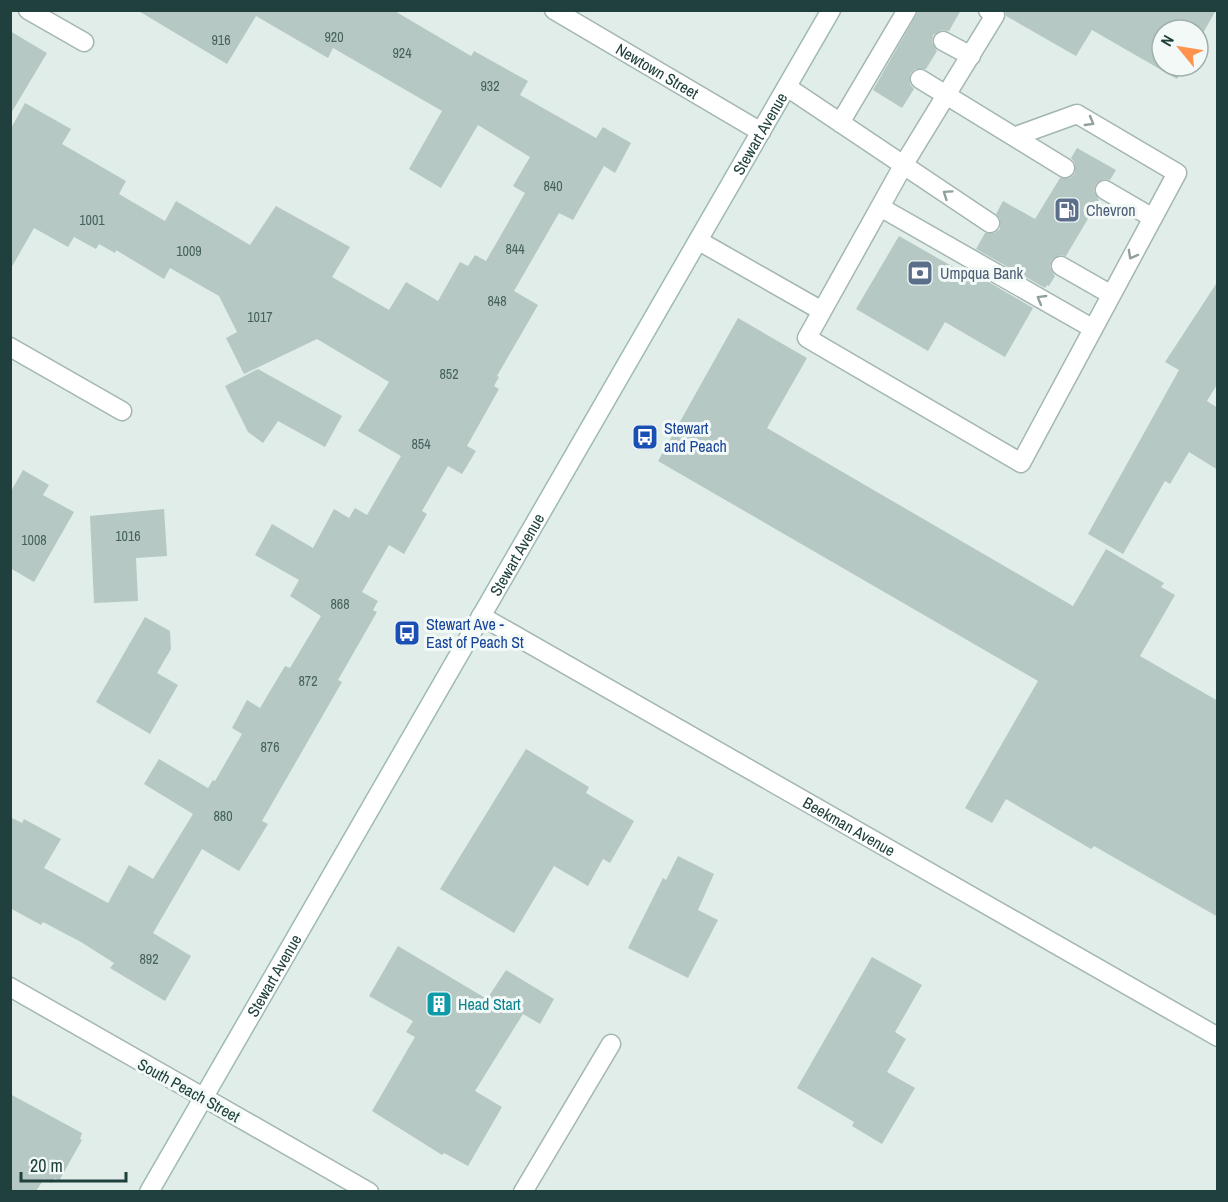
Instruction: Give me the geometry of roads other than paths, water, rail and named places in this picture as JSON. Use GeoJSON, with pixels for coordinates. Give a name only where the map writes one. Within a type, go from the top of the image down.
{"type":"FeatureCollection","features":[{"type":"Feature","properties":{"kind":"street"},"geometry":{"type":"LineString","coordinates":[[28,10],[84,42]]}},
{"type":"Feature","properties":{"kind":"street","name":"Newtown Street"},"geometry":{"type":"LineString","coordinates":[[554,10],[761,132]]}},
{"type":"Feature","properties":{"kind":"street","name":"Stewart Avenue"},"geometry":{"type":"LineString","coordinates":[[149,1191],[831,10]]}},
{"type":"Feature","properties":{"kind":"street"},"geometry":{"type":"LineString","coordinates":[[988,10],[994,15],[904,164],[807,338],[1021,464],[1177,172],[1077,114],[1016,136]]}},
{"type":"Feature","properties":{"kind":"street"},"geometry":{"type":"LineString","coordinates":[[840,123],[885,58],[907,17]]}},
{"type":"Feature","properties":{"kind":"street"},"geometry":{"type":"LineString","coordinates":[[943,41],[971,56]]}},
{"type":"Feature","properties":{"kind":"street"},"geometry":{"type":"LineString","coordinates":[[920,79],[1065,168]]}},
{"type":"Feature","properties":{"kind":"street"},"geometry":{"type":"LineString","coordinates":[[787,87],[990,223]]}},
{"type":"Feature","properties":{"kind":"street"},"geometry":{"type":"LineString","coordinates":[[1105,190],[1153,218]]}},
{"type":"Feature","properties":{"kind":"street"},"geometry":{"type":"LineString","coordinates":[[880,207],[1092,328]]}},
{"type":"Feature","properties":{"kind":"street"},"geometry":{"type":"LineString","coordinates":[[699,241],[822,311]]}},
{"type":"Feature","properties":{"kind":"street"},"geometry":{"type":"LineString","coordinates":[[1061,266],[1110,294]]}},
{"type":"Feature","properties":{"kind":"street"},"geometry":{"type":"LineString","coordinates":[[10,347],[122,411]]}},
{"type":"Feature","properties":{"kind":"street","name":"Beekman Avenue"},"geometry":{"type":"LineString","coordinates":[[482,616],[1218,1037]]}},
{"type":"Feature","properties":{"kind":"street","name":"South Peach Street"},"geometry":{"type":"LineString","coordinates":[[10,987],[369,1191]]}},
{"type":"Feature","properties":{"kind":"street"},"geometry":{"type":"LineString","coordinates":[[524,1191],[611,1044]]}},
{"type":"Feature","properties":{"kind":"place","name":"Chevron"},"geometry":{"type":"Point","coordinates":[1067,210]}},
{"type":"Feature","properties":{"kind":"place","name":"Umpqua Bank"},"geometry":{"type":"Point","coordinates":[920,273]}},
{"type":"Feature","properties":{"kind":"place","name":"Stewart and Peach"},"geometry":{"type":"Point","coordinates":[645,437]}},
{"type":"Feature","properties":{"kind":"place","name":"Stewart Ave - East of Peach St"},"geometry":{"type":"Point","coordinates":[407,633]}},
{"type":"Feature","properties":{"kind":"place","name":"Head Start"},"geometry":{"type":"Point","coordinates":[439,1004]}}]}
